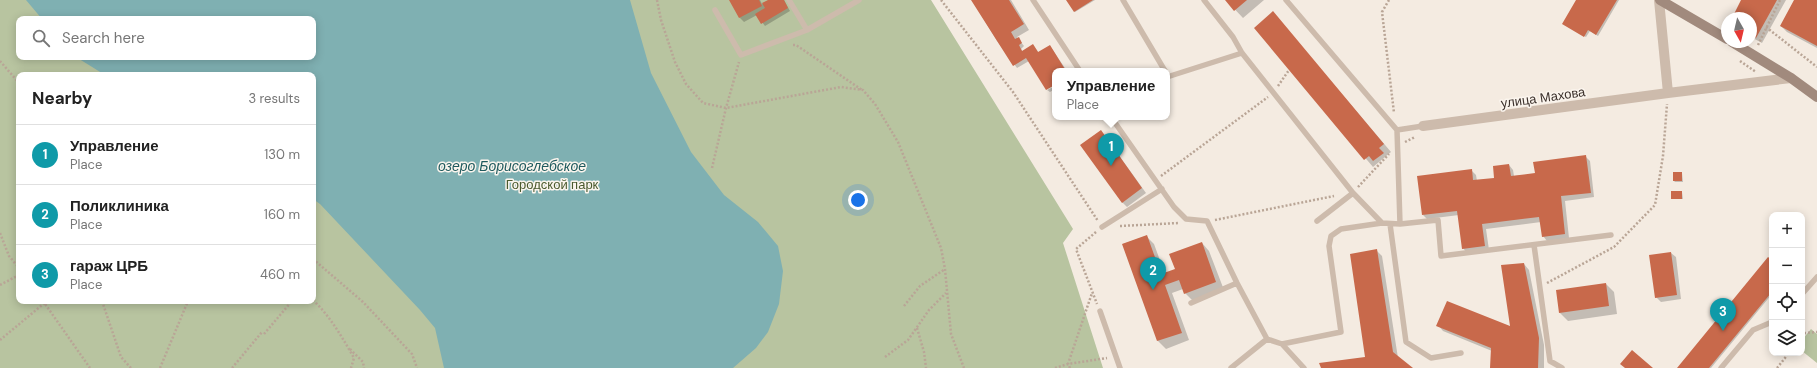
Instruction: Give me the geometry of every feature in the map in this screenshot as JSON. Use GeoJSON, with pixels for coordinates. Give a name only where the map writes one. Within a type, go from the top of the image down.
{"type":"FeatureCollection","features":[{"type":"Feature","properties":{"kind":"main road"},"geometry":{"type":"LineString","coordinates":[[1660,0],[1721,36]]}},
{"type":"Feature","properties":{"kind":"main road"},"geometry":{"type":"LineString","coordinates":[[1742,48],[1791,78],[1817,97]]}},
{"type":"Feature","properties":{"kind":"street"},"geometry":{"type":"LineString","coordinates":[[1660,0],[1667,98]]}},
{"type":"Feature","properties":{"kind":"street","name":"улица Махова"},"geometry":{"type":"LineString","coordinates":[[1421,131],[1667,98],[1791,78]]}},
{"type":"Feature","properties":{"kind":"lane"},"geometry":{"type":"LineString","coordinates":[[789,0],[807,30]]}},
{"type":"Feature","properties":{"kind":"lane"},"geometry":{"type":"LineString","coordinates":[[715,10],[741,55],[807,30],[859,0]]}},
{"type":"Feature","properties":{"kind":"lane"},"geometry":{"type":"LineString","coordinates":[[1033,0],[1078,68]]}},
{"type":"Feature","properties":{"kind":"lane"},"geometry":{"type":"LineString","coordinates":[[1123,0],[1163,68]]}},
{"type":"Feature","properties":{"kind":"lane"},"geometry":{"type":"LineString","coordinates":[[1204,0],[1233,37],[1242,53],[1273,93],[1353,193],[1382,223]]}},
{"type":"Feature","properties":{"kind":"lane"},"geometry":{"type":"LineString","coordinates":[[1286,0],[1397,130],[1400,224]]}},
{"type":"Feature","properties":{"kind":"lane"},"geometry":{"type":"LineString","coordinates":[[1170,73],[1242,53]]}},
{"type":"Feature","properties":{"kind":"lane"},"geometry":{"type":"LineString","coordinates":[[1113,120],[1174,207],[1186,219],[1207,221],[1267,340],[1282,344],[1342,332],[1329,246],[1331,236],[1341,229],[1382,223],[1400,224],[1438,220],[1441,256],[1611,235]]}},
{"type":"Feature","properties":{"kind":"lane"},"geometry":{"type":"LineString","coordinates":[[1397,130],[1421,131]]}},
{"type":"Feature","properties":{"kind":"lane"},"geometry":{"type":"LineString","coordinates":[[1102,227],[1162,189]]}},
{"type":"Feature","properties":{"kind":"lane"},"geometry":{"type":"LineString","coordinates":[[1317,221],[1353,193]]}},
{"type":"Feature","properties":{"kind":"lane"},"geometry":{"type":"LineString","coordinates":[[1390,224],[1406,342],[1430,358],[1462,354]]}},
{"type":"Feature","properties":{"kind":"lane"},"geometry":{"type":"LineString","coordinates":[[1534,245],[1550,361],[1562,368]]}},
{"type":"Feature","properties":{"kind":"lane"},"geometry":{"type":"LineString","coordinates":[[1805,291],[1817,277]]}},
{"type":"Feature","properties":{"kind":"lane"},"geometry":{"type":"LineString","coordinates":[[1191,303],[1237,283]]}},
{"type":"Feature","properties":{"kind":"lane"},"geometry":{"type":"LineString","coordinates":[[1100,311],[1120,368]]}},
{"type":"Feature","properties":{"kind":"lane"},"geometry":{"type":"LineString","coordinates":[[1721,368],[1753,330],[1769,323]]}},
{"type":"Feature","properties":{"kind":"lane"},"geometry":{"type":"LineString","coordinates":[[1231,368],[1267,340]]}},
{"type":"Feature","properties":{"kind":"lane"},"geometry":{"type":"LineString","coordinates":[[1282,344],[1304,368]]}},
{"type":"Feature","properties":{"kind":"path"},"geometry":{"type":"LineString","coordinates":[[657,0],[661,20],[673,55],[686,84],[703,103],[726,108],[841,87],[863,90]]}},
{"type":"Feature","properties":{"kind":"path"},"geometry":{"type":"LineString","coordinates":[[941,0],[1013,92],[1102,227]]}},
{"type":"Feature","properties":{"kind":"path"},"geometry":{"type":"LineString","coordinates":[[1389,0],[1382,12],[1397,130]]}},
{"type":"Feature","properties":{"kind":"path"},"geometry":{"type":"LineString","coordinates":[[1753,54],[1780,0]]}},
{"type":"Feature","properties":{"kind":"path"},"geometry":{"type":"LineString","coordinates":[[1766,27],[1817,67]]}},
{"type":"Feature","properties":{"kind":"path"},"geometry":{"type":"LineString","coordinates":[[791,45],[796,45],[863,90],[875,104],[898,142],[942,248],[950,334],[964,368]]}},
{"type":"Feature","properties":{"kind":"path"},"geometry":{"type":"LineString","coordinates":[[712,168],[726,108],[741,55]]}},
{"type":"Feature","properties":{"kind":"path"},"geometry":{"type":"LineString","coordinates":[[0,61],[16,80]]}},
{"type":"Feature","properties":{"kind":"path"},"geometry":{"type":"LineString","coordinates":[[1156,181],[1273,93],[1288,70]]}},
{"type":"Feature","properties":{"kind":"path"},"geometry":{"type":"LineString","coordinates":[[1667,98],[1674,102]]}},
{"type":"Feature","properties":{"kind":"path"},"geometry":{"type":"LineString","coordinates":[[1659,104],[1667,98]]}},
{"type":"Feature","properties":{"kind":"path"},"geometry":{"type":"LineString","coordinates":[[1540,286],[1614,246],[1655,205],[1663,156],[1667,98]]}},
{"type":"Feature","properties":{"kind":"path"},"geometry":{"type":"LineString","coordinates":[[1207,221],[1353,193],[1398,145],[1421,131]]}},
{"type":"Feature","properties":{"kind":"path"},"geometry":{"type":"LineString","coordinates":[[1100,311],[1076,248],[1102,227],[1185,222]]}},
{"type":"Feature","properties":{"kind":"path"},"geometry":{"type":"LineString","coordinates":[[0,233],[8,256],[16,265]]}},
{"type":"Feature","properties":{"kind":"path"},"geometry":{"type":"LineString","coordinates":[[316,262],[363,302],[412,354],[416,368]]}},
{"type":"Feature","properties":{"kind":"path"},"geometry":{"type":"LineString","coordinates":[[904,306],[920,286],[945,269]]}},
{"type":"Feature","properties":{"kind":"path"},"geometry":{"type":"LineString","coordinates":[[0,285],[16,277]]}},
{"type":"Feature","properties":{"kind":"path"},"geometry":{"type":"LineString","coordinates":[[884,357],[908,340],[929,310],[946,292]]}},
{"type":"Feature","properties":{"kind":"path"},"geometry":{"type":"LineString","coordinates":[[1070,368],[1068,364],[1092,293]]}},
{"type":"Feature","properties":{"kind":"path"},"geometry":{"type":"LineString","coordinates":[[316,303],[325,311],[354,358],[351,368]]}},
{"type":"Feature","properties":{"kind":"path"},"geometry":{"type":"LineString","coordinates":[[0,340],[42,304]]}},
{"type":"Feature","properties":{"kind":"path"},"geometry":{"type":"LineString","coordinates":[[45,304],[90,368]]}},
{"type":"Feature","properties":{"kind":"path"},"geometry":{"type":"LineString","coordinates":[[103,304],[121,357],[131,368]]}},
{"type":"Feature","properties":{"kind":"path"},"geometry":{"type":"LineString","coordinates":[[160,368],[187,304]]}},
{"type":"Feature","properties":{"kind":"path"},"geometry":{"type":"LineString","coordinates":[[232,368],[289,304]]}},
{"type":"Feature","properties":{"kind":"path"},"geometry":{"type":"LineString","coordinates":[[917,327],[924,352],[926,368]]}},
{"type":"Feature","properties":{"kind":"path"},"geometry":{"type":"LineString","coordinates":[[1805,333],[1817,332]]}},
{"type":"Feature","properties":{"kind":"path"},"geometry":{"type":"LineString","coordinates":[[348,348],[363,362],[364,368]]}},
{"type":"Feature","properties":{"kind":"path"},"geometry":{"type":"LineString","coordinates":[[1055,368],[1068,364],[1116,356]]}},
{"type":"Feature","properties":{"kind":"path"},"geometry":{"type":"LineString","coordinates":[[1777,368],[1787,356]]}},
{"type":"Feature","properties":{"kind":"green space","name":"Городской парк"},"geometry":{"type":"Polygon","coordinates":[[[0,0],[931,0],[1073,229],[1063,243],[1103,368],[0,368],[0,0]]]}},
{"type":"Feature","properties":{"kind":"green space"},"geometry":{"type":"Polygon","coordinates":[[[1811,329],[1817,334],[1817,363],[1805,353],[1805,336],[1811,329]]]}},
{"type":"Feature","properties":{"kind":"water","name":"озеро Борисоглебское"},"geometry":{"type":"Polygon","coordinates":[[[26,0],[630,0],[651,73],[691,152],[724,195],[758,222],[778,246],[783,271],[779,304],[768,332],[756,348],[733,368],[444,368],[435,328],[420,310],[316,201],[316,72],[100,72],[81,60],[316,60],[316,16],[39,16],[26,0]]]}},
{"type":"Feature","properties":{"kind":"building"},"geometry":{"type":"Polygon","coordinates":[[[729,0],[759,0],[762,6],[739,18],[729,0]]]}},
{"type":"Feature","properties":{"kind":"building"},"geometry":{"type":"Polygon","coordinates":[[[768,0],[784,0],[788,8],[761,24],[755,14],[765,8],[762,3],[768,0]]]}},
{"type":"Feature","properties":{"kind":"building"},"geometry":{"type":"Polygon","coordinates":[[[971,0],[1009,0],[1024,24],[1011,32],[1015,39],[1019,37],[1022,43],[1019,45],[1022,51],[1033,44],[1038,52],[1050,45],[1064,68],[1052,68],[1052,87],[1046,90],[1026,58],[1013,66],[971,0]]]}},
{"type":"Feature","properties":{"kind":"building"},"geometry":{"type":"Polygon","coordinates":[[[1066,0],[1093,0],[1074,12],[1066,0]]]}},
{"type":"Feature","properties":{"kind":"building"},"geometry":{"type":"Polygon","coordinates":[[[1225,0],[1247,0],[1234,11],[1225,0]]]}},
{"type":"Feature","properties":{"kind":"building"},"geometry":{"type":"Polygon","coordinates":[[[1576,0],[1617,0],[1596,35],[1588,30],[1584,37],[1562,24],[1576,0]]]}},
{"type":"Feature","properties":{"kind":"building"},"geometry":{"type":"Polygon","coordinates":[[[1741,0],[1777,0],[1757,36],[1757,12],[1735,12],[1741,0]]]}},
{"type":"Feature","properties":{"kind":"building"},"geometry":{"type":"Polygon","coordinates":[[[1794,0],[1817,0],[1817,46],[1780,26],[1794,0]]]}},
{"type":"Feature","properties":{"kind":"building"},"geometry":{"type":"Polygon","coordinates":[[[1273,11],[1384,144],[1379,148],[1384,153],[1373,161],[1369,156],[1364,160],[1254,28],[1273,11]]]}},
{"type":"Feature","properties":{"kind":"building"},"geometry":{"type":"Polygon","coordinates":[[[1101,130],[1142,188],[1122,203],[1080,145],[1101,130]]]}},
{"type":"Feature","properties":{"kind":"building"},"geometry":{"type":"Polygon","coordinates":[[[1586,155],[1591,193],[1561,196],[1565,234],[1542,237],[1539,217],[1482,224],[1485,246],[1462,249],[1457,211],[1422,215],[1417,176],[1472,169],[1473,180],[1494,178],[1493,166],[1509,164],[1511,176],[1535,173],[1533,162],[1586,155]]]}},
{"type":"Feature","properties":{"kind":"building"},"geometry":{"type":"Polygon","coordinates":[[[1673,172],[1682,172],[1682,181],[1673,181],[1673,172]]]}},
{"type":"Feature","properties":{"kind":"building"},"geometry":{"type":"Polygon","coordinates":[[[1671,191],[1682,191],[1682,199],[1671,199],[1671,191]]]}},
{"type":"Feature","properties":{"kind":"building"},"geometry":{"type":"Polygon","coordinates":[[[1147,235],[1161,274],[1175,269],[1169,254],[1202,242],[1216,282],[1184,294],[1179,280],[1165,285],[1182,333],[1157,341],[1122,244],[1147,235]]]}},
{"type":"Feature","properties":{"kind":"building"},"geometry":{"type":"Polygon","coordinates":[[[1377,249],[1393,352],[1413,368],[1321,368],[1319,363],[1365,357],[1350,254],[1377,249]]]}},
{"type":"Feature","properties":{"kind":"building"},"geometry":{"type":"Polygon","coordinates":[[[1671,252],[1677,295],[1655,298],[1649,255],[1671,252]]]}},
{"type":"Feature","properties":{"kind":"building"},"geometry":{"type":"Polygon","coordinates":[[[1768,257],[1769,258],[1769,295],[1709,368],[1677,368],[1768,257]]]}},
{"type":"Feature","properties":{"kind":"building"},"geometry":{"type":"Polygon","coordinates":[[[1524,263],[1539,338],[1538,368],[1490,368],[1491,348],[1436,326],[1447,301],[1510,326],[1501,265],[1524,263]]]}},
{"type":"Feature","properties":{"kind":"building"},"geometry":{"type":"Polygon","coordinates":[[[1606,283],[1609,306],[1559,313],[1556,290],[1606,283]]]}},
{"type":"Feature","properties":{"kind":"building"},"geometry":{"type":"Polygon","coordinates":[[[1632,350],[1653,368],[1625,368],[1620,364],[1632,350]]]}},
{"type":"Feature","properties":{"kind":"place","name":"Управление"},"geometry":{"type":"Point","coordinates":[1111,166]}},
{"type":"Feature","properties":{"kind":"place","name":"Поликлиника"},"geometry":{"type":"Point","coordinates":[1153,290]}},
{"type":"Feature","properties":{"kind":"place","name":"гараж ЦРБ"},"geometry":{"type":"Point","coordinates":[1723,331]}}]}
